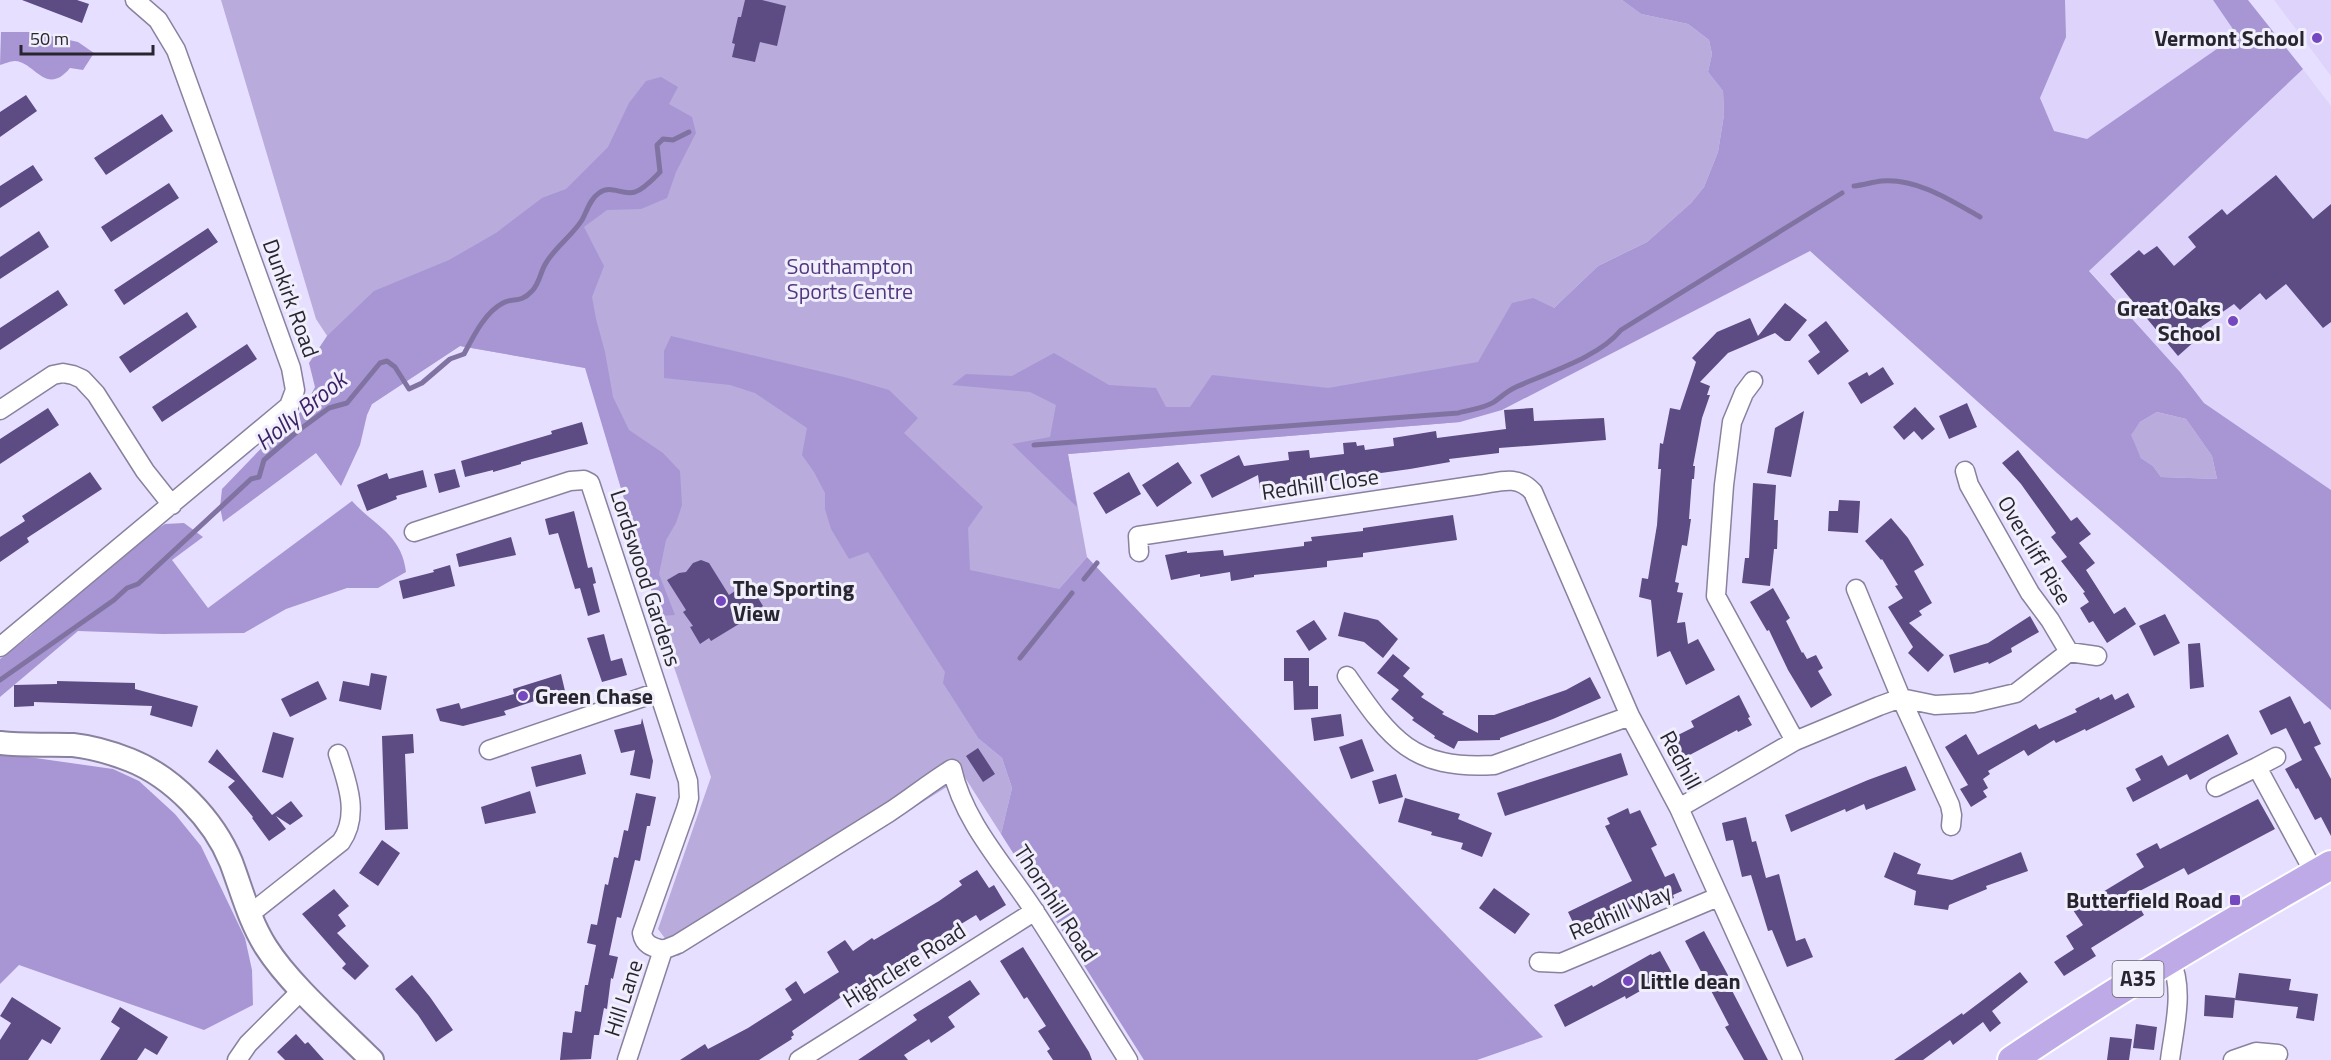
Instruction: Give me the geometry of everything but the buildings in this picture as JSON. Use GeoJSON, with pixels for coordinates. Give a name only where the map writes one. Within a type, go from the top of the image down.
{"type":"FeatureCollection","features":[{"type":"Feature","properties":{"kind":"main road","name":"A35"},"geometry":{"type":"LineString","coordinates":[[2012,1060],[2170,959],[2323,869]]}},
{"type":"Feature","properties":{"kind":"street","name":"Dunkirk Road"},"geometry":{"type":"LineString","coordinates":[[0,647],[289,406],[295,390],[294,381],[176,50],[158,20],[137,1]]}},
{"type":"Feature","properties":{"kind":"street"},"geometry":{"type":"LineString","coordinates":[[0,410],[53,375],[63,374],[82,379],[96,394],[145,471],[172,505]]}},
{"type":"Feature","properties":{"kind":"street"},"geometry":{"type":"LineString","coordinates":[[1753,381],[1744,393],[1732,422],[1724,485],[1716,596],[1795,741]]}},
{"type":"Feature","properties":{"kind":"street","name":"Overcliff Rise"},"geometry":{"type":"LineString","coordinates":[[1965,471],[1969,485],[2030,593],[2050,620],[2068,652]]}},
{"type":"Feature","properties":{"kind":"street","name":"Lordswood Gardens"},"geometry":{"type":"LineString","coordinates":[[414,532],[570,481],[584,480],[590,483],[685,770],[689,790],[686,809],[642,933],[647,944],[663,950]]}},
{"type":"Feature","properties":{"kind":"street","name":"Redhill Close"},"geometry":{"type":"LineString","coordinates":[[1139,552],[1138,536],[1495,482],[1515,480],[1526,483]]}},
{"type":"Feature","properties":{"kind":"street","name":"Redhill"},"geometry":{"type":"LineString","coordinates":[[1526,483],[1533,492],[1630,716],[1679,807],[1793,1060]]}},
{"type":"Feature","properties":{"kind":"street"},"geometry":{"type":"LineString","coordinates":[[1856,589],[1901,698],[1950,805],[1952,815],[1950,826]]}},
{"type":"Feature","properties":{"kind":"street"},"geometry":{"type":"LineString","coordinates":[[1679,807],[1795,741],[1901,698],[1935,705],[1973,703],[2016,693],[2068,652],[2097,656]]}},
{"type":"Feature","properties":{"kind":"street"},"geometry":{"type":"LineString","coordinates":[[1347,676],[1377,720],[1392,736],[1409,749],[1433,760],[1459,765],[1494,765],[1630,716]]}},
{"type":"Feature","properties":{"kind":"street","name":"Lordswood Gardens"},"geometry":{"type":"LineString","coordinates":[[489,750],[658,692]]}},
{"type":"Feature","properties":{"kind":"street"},"geometry":{"type":"LineString","coordinates":[[0,743],[87,747],[133,761],[168,783],[203,815],[219,837],[230,860],[249,914],[266,948],[302,990],[372,1060]]}},
{"type":"Feature","properties":{"kind":"street"},"geometry":{"type":"LineString","coordinates":[[249,914],[341,842],[348,832],[352,812],[338,754]]}},
{"type":"Feature","properties":{"kind":"street"},"geometry":{"type":"LineString","coordinates":[[2216,788],[2276,757]]}},
{"type":"Feature","properties":{"kind":"street"},"geometry":{"type":"LineString","coordinates":[[2257,767],[2323,869]]}},
{"type":"Feature","properties":{"kind":"street","name":"Thornhill Road"},"geometry":{"type":"LineString","coordinates":[[663,950],[678,944],[811,862],[910,799],[927,784],[952,770],[957,789],[966,808],[1035,911],[1128,1060]]}},
{"type":"Feature","properties":{"kind":"street","name":"Redhill Way"},"geometry":{"type":"LineString","coordinates":[[1539,962],[1561,963],[1718,897]]}},
{"type":"Feature","properties":{"kind":"street","name":"Highclere Road"},"geometry":{"type":"LineString","coordinates":[[799,1060],[1035,911]]}},
{"type":"Feature","properties":{"kind":"street","name":"Hill Lane"},"geometry":{"type":"LineString","coordinates":[[627,1060],[663,950]]}},
{"type":"Feature","properties":{"kind":"street"},"geometry":{"type":"LineString","coordinates":[[2170,959],[2178,984],[2170,1060]]}},
{"type":"Feature","properties":{"kind":"street"},"geometry":{"type":"LineString","coordinates":[[237,1060],[248,1044],[302,990]]}},
{"type":"Feature","properties":{"kind":"street"},"geometry":{"type":"LineString","coordinates":[[2233,1060],[2256,1043],[2278,1054]]}},
{"type":"Feature","properties":{"kind":"shaded area"},"geometry":{"type":"Polygon","coordinates":[[[1622,0],[2065,0],[2066,37],[2040,98],[2054,131],[2087,139],[2237,35],[2213,0],[2248,0],[2303,69],[2089,271],[2180,372],[2204,403],[2331,490],[2331,710],[2057,473],[1810,251],[1502,410],[1460,422],[1068,454],[1077,507],[1012,444],[1050,437],[1056,405],[1030,392],[952,385],[966,374],[1012,376],[1054,353],[1109,385],[1156,388],[1166,407],[1190,407],[1212,375],[1328,388],[1478,362],[1512,303],[1533,298],[1554,308],[1598,266],[1647,242],[1691,203],[1704,187],[1718,152],[1724,115],[1723,91],[1708,72],[1712,54],[1709,40],[1688,24],[1641,14],[1622,0]],[[2157,412],[2140,422],[2131,435],[2141,458],[2153,466],[2161,477],[2217,479],[2212,456],[2186,419],[2157,412]]]}},
{"type":"Feature","properties":{"kind":"shaded area"},"geometry":{"type":"Polygon","coordinates":[[[2046,0],[2213,0],[2278,91],[2303,69],[2331,106],[2331,490],[2204,403],[2180,372],[1990,159],[2046,0]]]}},
{"type":"Feature","properties":{"kind":"shaded area","name":"Vermont School"},"geometry":{"type":"Polygon","coordinates":[[[2274,0],[2331,0],[2331,76],[2274,0]]]}},
{"type":"Feature","properties":{"kind":"shaded area"},"geometry":{"type":"Polygon","coordinates":[[[1,32],[33,32],[78,42],[94,53],[83,70],[70,68],[62,76],[47,79],[22,63],[13,61],[0,65],[1,32]]]}},
{"type":"Feature","properties":{"kind":"shaded area"},"geometry":{"type":"Polygon","coordinates":[[[661,77],[678,87],[669,104],[692,117],[696,133],[676,172],[667,198],[641,209],[607,210],[584,227],[604,266],[592,297],[613,397],[629,430],[663,453],[680,471],[682,505],[676,523],[666,540],[659,574],[675,615],[659,616],[585,368],[460,346],[372,404],[360,445],[341,486],[316,453],[223,522],[220,507],[222,489],[273,436],[303,410],[315,387],[309,363],[327,336],[374,291],[449,260],[496,233],[542,198],[566,189],[608,147],[629,103],[646,81],[661,77]]]}},
{"type":"Feature","properties":{"kind":"shaded area"},"geometry":{"type":"Polygon","coordinates":[[[671,336],[889,390],[918,418],[904,433],[983,507],[968,528],[970,570],[1059,589],[1087,557],[1543,1037],[1477,1060],[1144,1060],[1001,834],[1012,788],[1002,758],[979,739],[943,683],[945,672],[868,552],[849,559],[831,529],[825,509],[825,493],[802,455],[807,428],[755,393],[730,385],[664,378],[664,351],[671,336]]]}},
{"type":"Feature","properties":{"kind":"shaded area"},"geometry":{"type":"Polygon","coordinates":[[[352,501],[393,540],[399,549],[406,572],[378,588],[347,588],[286,609],[244,633],[162,634],[78,631],[0,697],[0,659],[30,636],[83,587],[137,542],[165,524],[184,523],[203,537],[172,560],[208,608],[352,501]]]}},
{"type":"Feature","properties":{"kind":"shaded area"},"geometry":{"type":"Polygon","coordinates":[[[0,753],[113,769],[139,781],[175,814],[201,846],[245,938],[252,970],[253,1005],[204,1030],[19,965],[0,984],[0,753]]]}},
{"type":"Feature","properties":{"kind":"green space","name":"Southampton Sports Centre"},"geometry":{"type":"Polygon","coordinates":[[[221,0],[1622,0],[1641,14],[1688,24],[1709,40],[1712,54],[1708,72],[1723,91],[1724,115],[1718,152],[1704,187],[1691,203],[1647,242],[1598,266],[1554,308],[1460,422],[1068,454],[1087,557],[1059,589],[979,739],[1002,758],[1012,788],[1001,834],[964,776],[678,956],[658,929],[711,777],[674,667],[586,368],[460,346],[372,404],[316,319],[221,0]]]}},
{"type":"Feature","properties":{"kind":"green space"},"geometry":{"type":"Polygon","coordinates":[[[2157,412],[2186,419],[2212,456],[2217,479],[2161,477],[2153,466],[2141,458],[2130,435],[2140,422],[2157,412]]]}},
{"type":"Feature","properties":{"kind":"waterway","name":"Holly Brook"},"geometry":{"type":"LineString","coordinates":[[0,680],[114,600],[127,588],[138,584],[251,479],[259,477],[264,460],[329,408],[347,403],[380,363],[387,361],[395,367],[409,389],[422,383],[450,359],[464,354],[491,312],[507,301],[524,298],[535,288],[544,266],[578,226],[596,196],[608,190],[630,193],[642,189],[660,172],[657,145],[663,139],[673,140],[689,132]]}},
{"type":"Feature","properties":{"kind":"waterway"},"geometry":{"type":"LineString","coordinates":[[1854,186],[1882,181],[1908,183],[1934,192],[1980,217]]}},
{"type":"Feature","properties":{"kind":"waterway"},"geometry":{"type":"LineString","coordinates":[[1034,445],[1458,413],[1482,407],[1513,389],[1600,349],[1621,330],[1842,193]]}},
{"type":"Feature","properties":{"kind":"waterway"},"geometry":{"type":"LineString","coordinates":[[1084,579],[1097,563]]}},
{"type":"Feature","properties":{"kind":"waterway"},"geometry":{"type":"LineString","coordinates":[[1020,658],[1072,593]]}},
{"type":"Feature","properties":{"kind":"place","name":"Vermont School"},"geometry":{"type":"Point","coordinates":[2317,38]}},
{"type":"Feature","properties":{"kind":"place","name":"Great Oaks School"},"geometry":{"type":"Point","coordinates":[2233,321]}},
{"type":"Feature","properties":{"kind":"place","name":"The Sporting View"},"geometry":{"type":"Point","coordinates":[721,601]}},
{"type":"Feature","properties":{"kind":"place","name":"Green Chase"},"geometry":{"type":"Point","coordinates":[523,696]}},
{"type":"Feature","properties":{"kind":"place","name":"Butterfield Road"},"geometry":{"type":"Point","coordinates":[2235,900]}},
{"type":"Feature","properties":{"kind":"place","name":"Little dean"},"geometry":{"type":"Point","coordinates":[1628,981]}}]}
